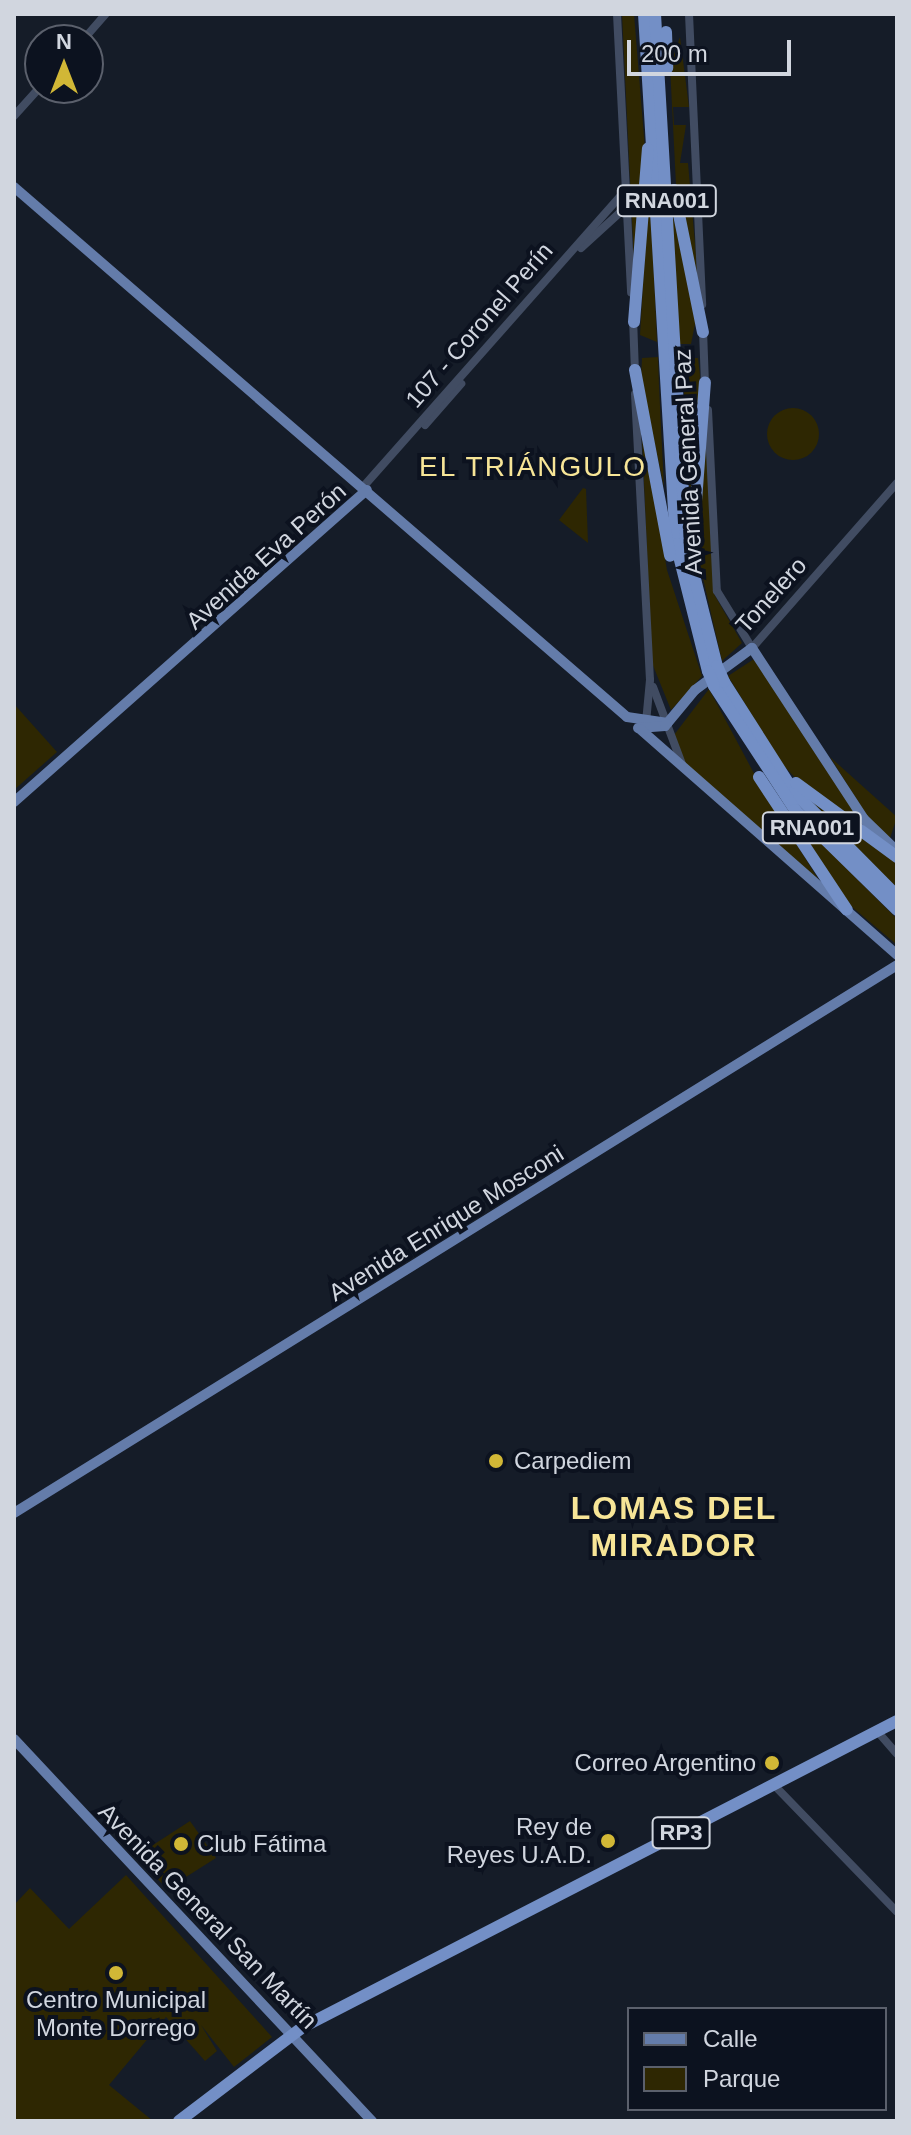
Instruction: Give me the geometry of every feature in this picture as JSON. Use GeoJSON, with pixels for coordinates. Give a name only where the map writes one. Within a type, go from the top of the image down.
{"type":"FeatureCollection","features":[{"type":"Feature","properties":{"kind":"highway","name":"Avenida General Paz"},"geometry":{"type":"LineString","coordinates":[[643,14],[660,121]]}},
{"type":"Feature","properties":{"kind":"highway","name":"Avenida General Paz"},"geometry":{"type":"LineString","coordinates":[[655,14],[670,358],[694,613],[739,735],[795,810],[897,910]]}},
{"type":"Feature","properties":{"kind":"highway"},"geometry":{"type":"LineString","coordinates":[[634,322],[660,121],[666,32]]}},
{"type":"Feature","properties":{"kind":"highway"},"geometry":{"type":"LineString","coordinates":[[660,121],[703,332]]}},
{"type":"Feature","properties":{"kind":"highway"},"geometry":{"type":"LineString","coordinates":[[635,370],[671,564],[694,613]]}},
{"type":"Feature","properties":{"kind":"highway"},"geometry":{"type":"LineString","coordinates":[[694,613],[693,535],[705,382]]}},
{"type":"Feature","properties":{"kind":"highway","name":"Avenida General Paz"},"geometry":{"type":"LineString","coordinates":[[719,684],[757,743],[804,804],[897,896]]}},
{"type":"Feature","properties":{"kind":"highway"},"geometry":{"type":"LineString","coordinates":[[739,735],[817,872],[847,910]]}},
{"type":"Feature","properties":{"kind":"highway"},"geometry":{"type":"LineString","coordinates":[[757,743],[819,804],[897,857]]}},
{"type":"Feature","properties":{"kind":"highway","name":"RP3"},"geometry":{"type":"LineString","coordinates":[[179,2121],[291,2035],[897,1721]]}},
{"type":"Feature","properties":{"kind":"main road"},"geometry":{"type":"LineString","coordinates":[[14,187],[627,717],[640,725],[683,769],[897,955]]}},
{"type":"Feature","properties":{"kind":"main road","name":"Avenida Eva Perón"},"geometry":{"type":"LineString","coordinates":[[14,802],[190,650],[365,488]]}},
{"type":"Feature","properties":{"kind":"main road","name":"Tonelero"},"geometry":{"type":"LineString","coordinates":[[668,723],[695,690],[752,648]]}},
{"type":"Feature","properties":{"kind":"main road","name":"Avenida General Paz"},"geometry":{"type":"LineString","coordinates":[[752,648],[864,819],[897,851]]}},
{"type":"Feature","properties":{"kind":"main road"},"geometry":{"type":"LineString","coordinates":[[640,725],[668,723]]}},
{"type":"Feature","properties":{"kind":"main road","name":"Avenida Enrique Mosconi"},"geometry":{"type":"LineString","coordinates":[[14,1513],[897,965]]}},
{"type":"Feature","properties":{"kind":"main road","name":"Avenida General San Martín"},"geometry":{"type":"LineString","coordinates":[[14,1739],[372,2121]]}},
{"type":"Feature","properties":{"kind":"street"},"geometry":{"type":"LineString","coordinates":[[617,14],[635,370]]}},
{"type":"Feature","properties":{"kind":"street","name":"Avenida General Paz"},"geometry":{"type":"LineString","coordinates":[[689,14],[717,591],[752,648]]}},
{"type":"Feature","properties":{"kind":"street","name":"107 - Coronel Perín"},"geometry":{"type":"LineString","coordinates":[[365,488],[626,190]]}},
{"type":"Feature","properties":{"kind":"street","name":"107 - Coronel Perín"},"geometry":{"type":"LineString","coordinates":[[365,488],[550,281],[627,206]]}},
{"type":"Feature","properties":{"kind":"street"},"geometry":{"type":"LineString","coordinates":[[640,408],[651,715],[640,725]]}},
{"type":"Feature","properties":{"kind":"street","name":"Tonelero"},"geometry":{"type":"LineString","coordinates":[[752,648],[897,483]]}},
{"type":"Feature","properties":{"kind":"street"},"geometry":{"type":"LineString","coordinates":[[650,680],[683,769]]}},
{"type":"Feature","properties":{"kind":"street"},"geometry":{"type":"LineString","coordinates":[[877,1731],[897,1754]]}},
{"type":"Feature","properties":{"kind":"street"},"geometry":{"type":"LineString","coordinates":[[773,1784],[897,1912]]}},
{"type":"Feature","properties":{"kind":"green space"},"geometry":{"type":"Polygon","coordinates":[[[622,14],[634,14],[645,149],[634,262],[622,14]]]}},
{"type":"Feature","properties":{"kind":"green space"},"geometry":{"type":"Polygon","coordinates":[[[680,37],[689,107],[673,107],[674,125],[686,125],[680,163],[688,163],[699,290],[676,185],[670,66],[680,37]]]}},
{"type":"Feature","properties":{"kind":"green space"},"geometry":{"type":"Polygon","coordinates":[[[649,186],[654,276],[657,342],[640,335],[649,186]]]}},
{"type":"Feature","properties":{"kind":"green space"},"geometry":{"type":"Polygon","coordinates":[[[671,207],[696,319],[691,344],[680,344],[671,207]]]}},
{"type":"Feature","properties":{"kind":"green space"},"geometry":{"type":"Polygon","coordinates":[[[658,357],[664,487],[641,379],[642,358],[658,357]]]}},
{"type":"Feature","properties":{"kind":"green space"},"geometry":{"type":"Polygon","coordinates":[[[682,358],[698,358],[700,375],[691,514],[682,358]]]}},
{"type":"Feature","properties":{"kind":"green space"},"geometry":{"type":"Polygon","coordinates":[[[793,408],[811,416],[819,434],[811,452],[793,460],[775,452],[767,434],[775,416],[793,408]]]}},
{"type":"Feature","properties":{"kind":"green space"},"geometry":{"type":"Polygon","coordinates":[[[641,414],[667,570],[702,676],[671,710],[652,663],[641,414]]]}},
{"type":"Feature","properties":{"kind":"green space"},"geometry":{"type":"Polygon","coordinates":[[[705,423],[714,594],[742,643],[722,661],[696,548],[705,423]]]}},
{"type":"Feature","properties":{"kind":"green space"},"geometry":{"type":"Polygon","coordinates":[[[583,488],[586,489],[588,543],[559,520],[583,488]]]}},
{"type":"Feature","properties":{"kind":"green space"},"geometry":{"type":"Polygon","coordinates":[[[754,659],[879,835],[807,790],[782,764],[728,676],[754,659]]]}},
{"type":"Feature","properties":{"kind":"green space"},"geometry":{"type":"Polygon","coordinates":[[[709,689],[765,794],[820,882],[687,768],[674,735],[709,689]]]}},
{"type":"Feature","properties":{"kind":"green space"},"geometry":{"type":"Polygon","coordinates":[[[14,704],[57,752],[14,790],[14,704]]]}},
{"type":"Feature","properties":{"kind":"green space"},"geometry":{"type":"Polygon","coordinates":[[[830,757],[897,817],[890,838],[871,822],[830,757]]]}},
{"type":"Feature","properties":{"kind":"green space"},"geometry":{"type":"Polygon","coordinates":[[[807,797],[897,860],[897,888],[807,797]]]}},
{"type":"Feature","properties":{"kind":"green space"},"geometry":{"type":"Polygon","coordinates":[[[778,800],[897,919],[897,945],[838,895],[778,800]]]}},
{"type":"Feature","properties":{"kind":"green space","name":"Club Fátima"},"geometry":{"type":"Polygon","coordinates":[[[190,1821],[216,1858],[167,1889],[136,1856],[190,1821]]]}},
{"type":"Feature","properties":{"kind":"green space","name":"Centro Municipal Monte Dorrego"},"geometry":{"type":"Polygon","coordinates":[[[126,1875],[272,2037],[234,2067],[201,2025],[217,2051],[205,2061],[166,2017],[109,2085],[153,2121],[14,2121],[14,1905],[30,1888],[69,1929],[126,1875]]]}},
{"type":"Feature","properties":{"kind":"place","name":"Carpediem"},"geometry":{"type":"Point","coordinates":[496,1461]}},
{"type":"Feature","properties":{"kind":"place","name":"Correo Argentino"},"geometry":{"type":"Point","coordinates":[772,1763]}},
{"type":"Feature","properties":{"kind":"place","name":"Rey de Reyes U.A.D."},"geometry":{"type":"Point","coordinates":[608,1841]}},
{"type":"Feature","properties":{"kind":"place","name":"Club Fátima"},"geometry":{"type":"Point","coordinates":[181,1844]}},
{"type":"Feature","properties":{"kind":"place","name":"Centro Municipal Monte Dorrego"},"geometry":{"type":"Point","coordinates":[116,1973]}},
{"type":"Feature","properties":{"kind":"district","name":"EL TRIÁNGULO"},"geometry":{"type":"Point","coordinates":[533,467]}},
{"type":"Feature","properties":{"kind":"district","name":"LOMAS DEL MIRADOR"},"geometry":{"type":"Point","coordinates":[674,1528]}}]}
